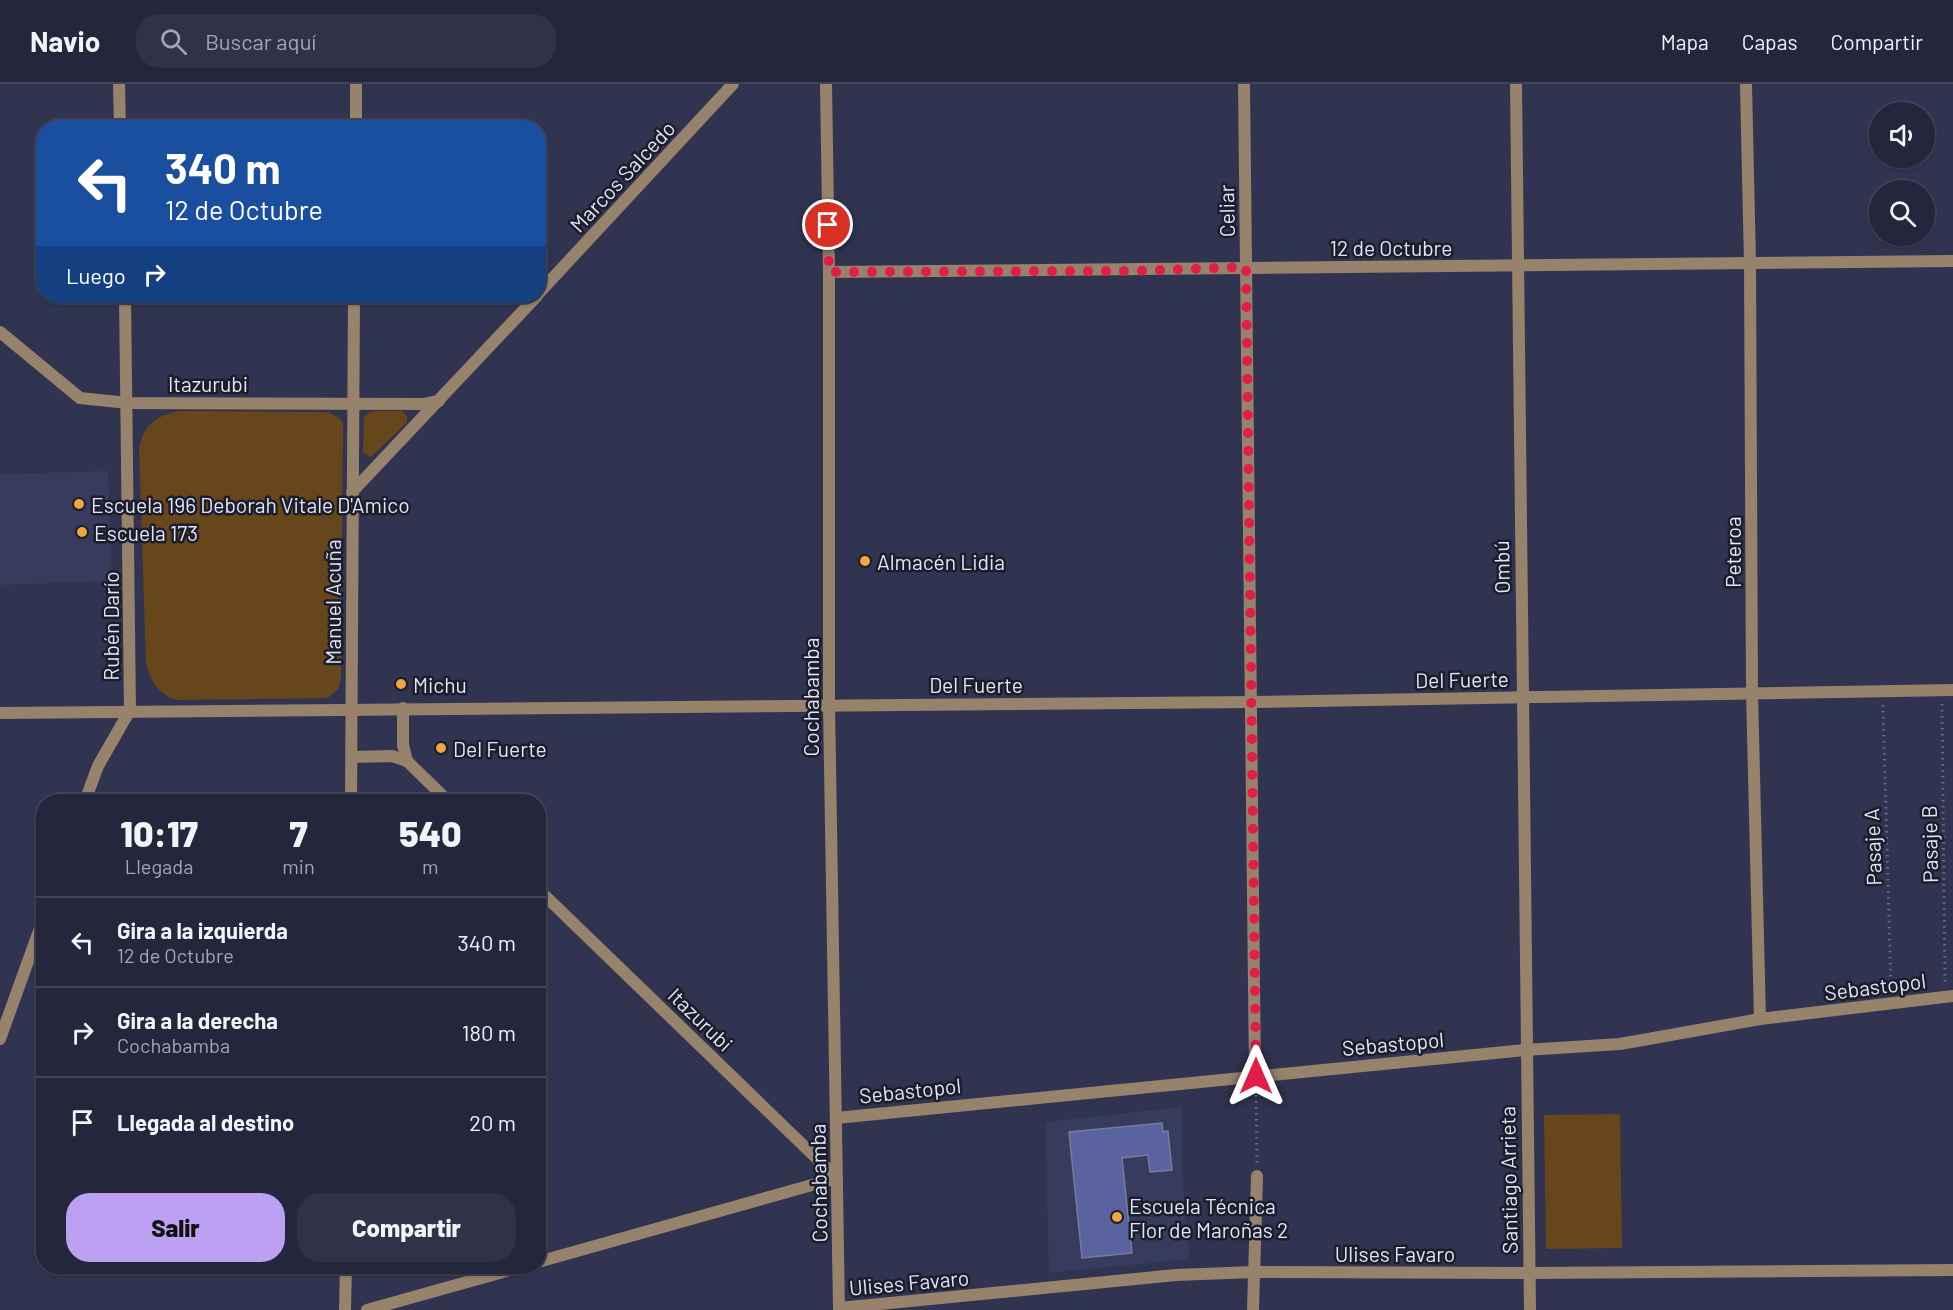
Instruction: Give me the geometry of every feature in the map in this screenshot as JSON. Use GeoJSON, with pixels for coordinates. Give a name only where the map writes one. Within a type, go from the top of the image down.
{"type":"FeatureCollection","features":[{"type":"Feature","properties":{"kind":"street"},"geometry":{"type":"LineString","coordinates":[[119,84],[120,120]]}},
{"type":"Feature","properties":{"kind":"street"},"geometry":{"type":"LineString","coordinates":[[356,84],[356,120]]}},
{"type":"Feature","properties":{"kind":"street","name":"Marcos Salcedo"},"geometry":{"type":"LineString","coordinates":[[546,286],[733,84]]}},
{"type":"Feature","properties":{"kind":"street","name":"Cochabamba"},"geometry":{"type":"LineString","coordinates":[[826,84],[829,272],[829,705],[839,1309]]}},
{"type":"Feature","properties":{"kind":"street","name":"Celiar"},"geometry":{"type":"LineString","coordinates":[[1244,84],[1256,1076]]}},
{"type":"Feature","properties":{"kind":"street","name":"Ombú"},"geometry":{"type":"LineString","coordinates":[[1516,84],[1525,1050]]}},
{"type":"Feature","properties":{"kind":"street","name":"Peteroa"},"geometry":{"type":"LineString","coordinates":[[1746,84],[1750,263],[1752,693],[1760,1019]]}},
{"type":"Feature","properties":{"kind":"street","name":"12 de Octubre"},"geometry":{"type":"LineString","coordinates":[[829,272],[1135,271],[1246,267],[1953,261]]}},
{"type":"Feature","properties":{"kind":"street","name":"Rubén Darío"},"geometry":{"type":"LineString","coordinates":[[88,794],[98,766],[130,710],[128,403],[124,303]]}},
{"type":"Feature","properties":{"kind":"street","name":"Manuel Acuña"},"geometry":{"type":"LineString","coordinates":[[351,794],[354,303]]}},
{"type":"Feature","properties":{"kind":"street","name":"Marcos Salcedo"},"geometry":{"type":"LineString","coordinates":[[352,492],[531,303]]}},
{"type":"Feature","properties":{"kind":"street","name":"Itazurubi"},"geometry":{"type":"LineString","coordinates":[[0,332],[74,394],[92,400],[128,403],[424,404],[439,401]]}},
{"type":"Feature","properties":{"kind":"street","name":"Del Fuerte"},"geometry":{"type":"LineString","coordinates":[[0,713],[130,710],[1253,702],[1947,690]]}},
{"type":"Feature","properties":{"kind":"street"},"geometry":{"type":"LineString","coordinates":[[403,708],[403,738],[407,760]]}},
{"type":"Feature","properties":{"kind":"street"},"geometry":{"type":"LineString","coordinates":[[352,757],[392,756],[407,760],[441,794]]}},
{"type":"Feature","properties":{"kind":"street","name":"Itazurubi"},"geometry":{"type":"LineString","coordinates":[[546,897],[837,1178]]}},
{"type":"Feature","properties":{"kind":"street"},"geometry":{"type":"LineString","coordinates":[[0,1039],[36,939]]}},
{"type":"Feature","properties":{"kind":"street","name":"Sebastopol"},"geometry":{"type":"LineString","coordinates":[[836,1118],[1525,1050],[1620,1044],[1760,1019],[1949,996]]}},
{"type":"Feature","properties":{"kind":"street","name":"Santiago Arrieta"},"geometry":{"type":"LineString","coordinates":[[1525,1050],[1530,1310]]}},
{"type":"Feature","properties":{"kind":"street"},"geometry":{"type":"LineString","coordinates":[[1253,1310],[1257,1176]]}},
{"type":"Feature","properties":{"kind":"street"},"geometry":{"type":"LineString","coordinates":[[546,1260],[837,1178]]}},
{"type":"Feature","properties":{"kind":"street","name":"Ulises Favaro"},"geometry":{"type":"LineString","coordinates":[[839,1309],[1176,1275],[1254,1272],[1529,1274],[1953,1270]]}},
{"type":"Feature","properties":{"kind":"street"},"geometry":{"type":"LineString","coordinates":[[345,1310],[346,1274]]}},
{"type":"Feature","properties":{"kind":"street"},"geometry":{"type":"LineString","coordinates":[[367,1310],[495,1274]]}},
{"type":"Feature","properties":{"kind":"path","name":"Pasaje B"},"geometry":{"type":"LineString","coordinates":[[1947,690],[1949,996]]}},
{"type":"Feature","properties":{"kind":"path","name":"Pasaje A"},"geometry":{"type":"LineString","coordinates":[[1883,691],[1891,1003]]}},
{"type":"Feature","properties":{"kind":"path"},"geometry":{"type":"LineString","coordinates":[[1256,1076],[1257,1176]]}},
{"type":"Feature","properties":{"kind":"shaded area"},"geometry":{"type":"Polygon","coordinates":[[[180,411],[328,412],[343,423],[341,678],[339,688],[328,698],[177,700],[160,691],[152,681],[146,662],[139,450],[143,434],[152,423],[164,415],[180,411]]]}},
{"type":"Feature","properties":{"kind":"shaded area"},"geometry":{"type":"Polygon","coordinates":[[[373,411],[402,411],[407,416],[407,422],[371,457],[363,453],[364,416],[373,411]]]}},
{"type":"Feature","properties":{"kind":"shaded area"},"geometry":{"type":"Polygon","coordinates":[[[108,471],[112,581],[0,585],[0,474],[108,471]]]}},
{"type":"Feature","properties":{"kind":"shaded area","name":"Escuela Técnica Flor de Maroñas 2"},"geometry":{"type":"Polygon","coordinates":[[[1182,1107],[1182,1174],[1190,1259],[1049,1273],[1045,1122],[1182,1107]]]}},
{"type":"Feature","properties":{"kind":"shaded area"},"geometry":{"type":"Polygon","coordinates":[[[1620,1114],[1622,1248],[1546,1249],[1544,1115],[1620,1114]]]}},
{"type":"Feature","properties":{"kind":"building"},"geometry":{"type":"Polygon","coordinates":[[[1162,1123],[1163,1132],[1168,1131],[1172,1170],[1150,1172],[1148,1155],[1122,1158],[1132,1253],[1082,1258],[1069,1132],[1162,1123]]]}},
{"type":"Feature","properties":{"kind":"place","name":"Escuela 196 Deborah Vitale D'Amico"},"geometry":{"type":"Point","coordinates":[79,504]}},
{"type":"Feature","properties":{"kind":"place","name":"Escuela 173"},"geometry":{"type":"Point","coordinates":[82,532]}},
{"type":"Feature","properties":{"kind":"place","name":"Almacén Lidia"},"geometry":{"type":"Point","coordinates":[865,561]}},
{"type":"Feature","properties":{"kind":"place","name":"Michu"},"geometry":{"type":"Point","coordinates":[401,684]}},
{"type":"Feature","properties":{"kind":"place","name":"Del Fuerte"},"geometry":{"type":"Point","coordinates":[441,748]}},
{"type":"Feature","properties":{"kind":"place","name":"Escuela Técnica Flor de Maroñas 2"},"geometry":{"type":"Point","coordinates":[1117,1217]}},
{"type":"Feature","properties":{"kind":"route"},"geometry":{"type":"LineString","coordinates":[[828,225],[829,272],[1135,271],[1246,267],[1256,1076]]}}]}
